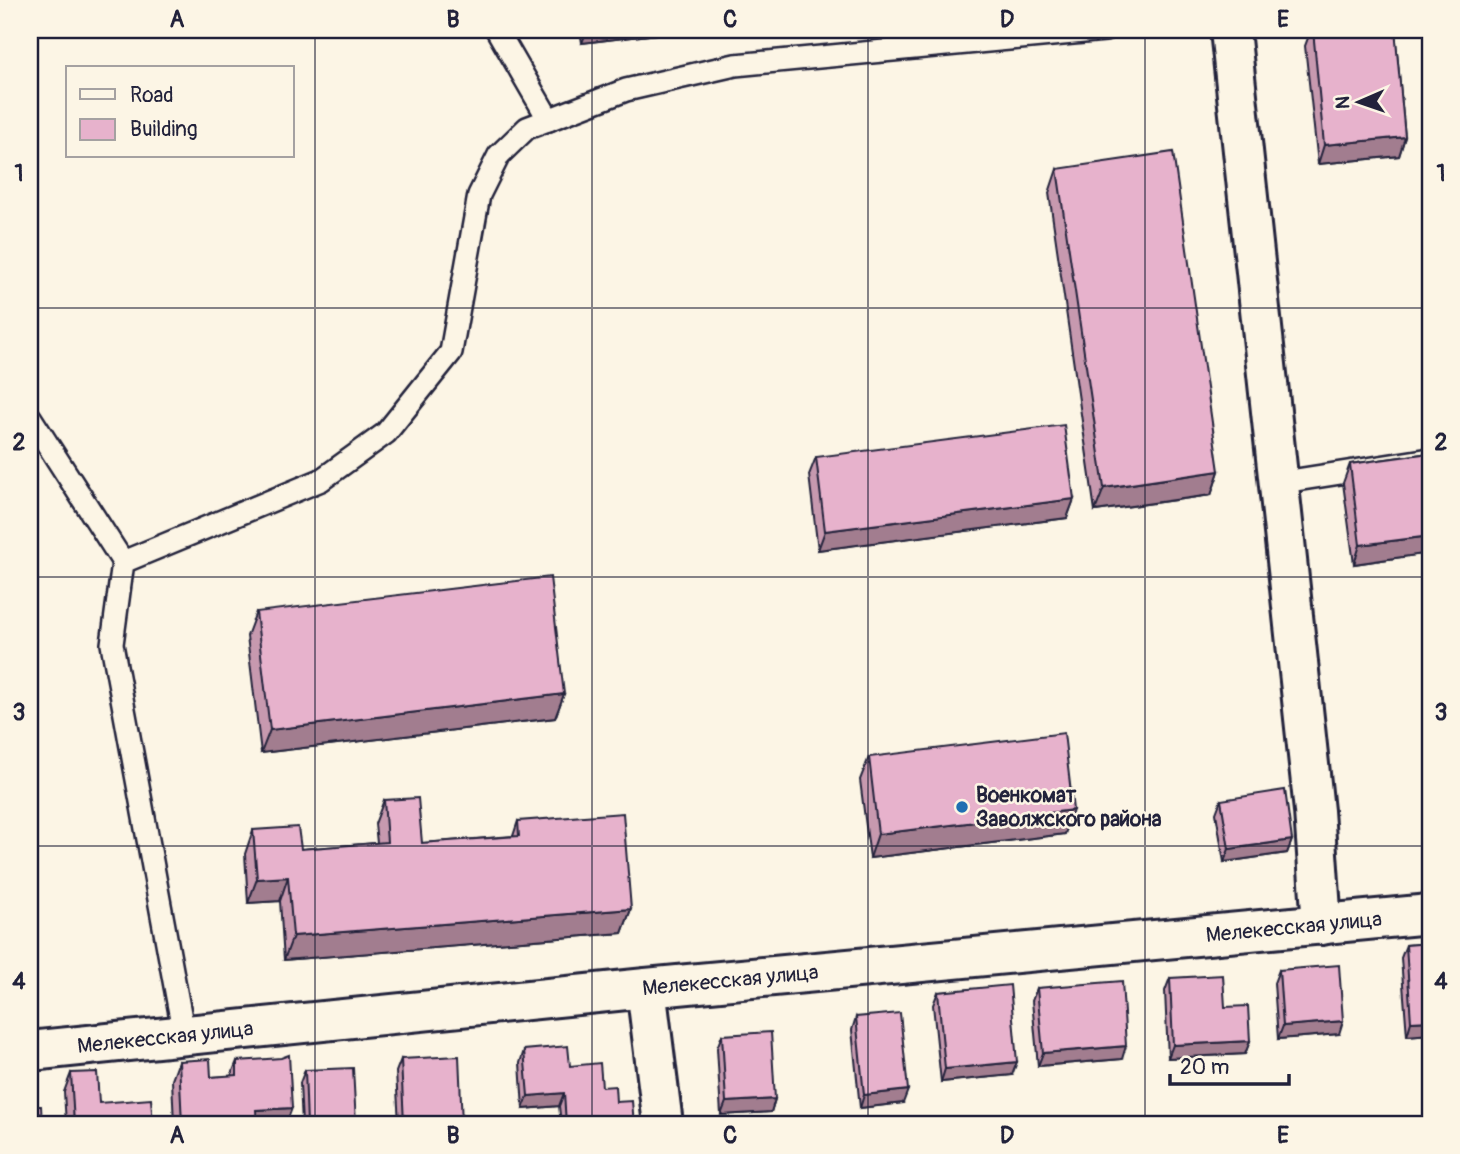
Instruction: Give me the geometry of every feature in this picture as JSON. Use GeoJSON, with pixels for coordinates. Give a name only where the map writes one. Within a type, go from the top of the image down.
{"type":"FeatureCollection","features":[{"type":"Feature","properties":{"kind":"street"},"geometry":{"type":"LineString","coordinates":[[1230,30],[1314,811],[1322,925]]}},
{"type":"Feature","properties":{"kind":"street","name":"Мелекесская улица"},"geometry":{"type":"LineString","coordinates":[[30,1051],[646,988],[1430,914]]}},
{"type":"Feature","properties":{"kind":"street"},"geometry":{"type":"LineString","coordinates":[[646,988],[663,1124]]}},
{"type":"Feature","properties":{"kind":"lane"},"geometry":{"type":"LineString","coordinates":[[497,30],[549,120]]}},
{"type":"Feature","properties":{"kind":"lane"},"geometry":{"type":"LineString","coordinates":[[123,562],[321,480],[386,433],[451,352],[479,195],[499,155],[527,128],[626,90],[735,65],[1105,30]]}},
{"type":"Feature","properties":{"kind":"lane"},"geometry":{"type":"LineString","coordinates":[[30,417],[123,562],[112,644],[184,1035]]}},
{"type":"Feature","properties":{"kind":"lane"},"geometry":{"type":"LineString","coordinates":[[1277,483],[1430,458]]}},
{"type":"Feature","properties":{"kind":"building"},"geometry":{"type":"Polygon","coordinates":[[[1313,30],[1395,30],[1405,137],[1324,145],[1313,30]]]}},
{"type":"Feature","properties":{"kind":"building"},"geometry":{"type":"Polygon","coordinates":[[[1173,152],[1219,471],[1104,488],[1057,169],[1173,152]]]}},
{"type":"Feature","properties":{"kind":"building"},"geometry":{"type":"Polygon","coordinates":[[[1064,425],[1074,499],[825,531],[816,457],[1064,425]]]}},
{"type":"Feature","properties":{"kind":"building"},"geometry":{"type":"Polygon","coordinates":[[[1430,453],[1430,536],[1360,545],[1350,464],[1430,453]]]}},
{"type":"Feature","properties":{"kind":"building"},"geometry":{"type":"Polygon","coordinates":[[[550,577],[564,694],[270,730],[256,612],[550,577]]]}},
{"type":"Feature","properties":{"kind":"building","name":"Военкомат Заволжского района"},"geometry":{"type":"Polygon","coordinates":[[[1064,733],[1073,810],[878,834],[869,757],[1064,733]]]}},
{"type":"Feature","properties":{"kind":"building"},"geometry":{"type":"Polygon","coordinates":[[[1285,790],[1292,840],[1229,849],[1221,800],[1285,790]]]}},
{"type":"Feature","properties":{"kind":"building"},"geometry":{"type":"Polygon","coordinates":[[[418,798],[422,843],[519,836],[518,821],[623,813],[631,909],[293,936],[288,877],[257,879],[253,830],[298,827],[301,849],[387,842],[384,800],[418,798]]]}},
{"type":"Feature","properties":{"kind":"building"},"geometry":{"type":"Polygon","coordinates":[[[1430,943],[1430,1021],[1411,1022],[1406,945],[1430,943]]]}},
{"type":"Feature","properties":{"kind":"building"},"geometry":{"type":"Polygon","coordinates":[[[1339,965],[1343,1021],[1283,1026],[1279,970],[1339,965]]]}},
{"type":"Feature","properties":{"kind":"building"},"geometry":{"type":"Polygon","coordinates":[[[1223,975],[1225,1007],[1248,1006],[1250,1041],[1173,1045],[1170,978],[1223,975]]]}},
{"type":"Feature","properties":{"kind":"building"},"geometry":{"type":"Polygon","coordinates":[[[1122,981],[1126,1046],[1043,1053],[1037,988],[1122,981]]]}},
{"type":"Feature","properties":{"kind":"building"},"geometry":{"type":"Polygon","coordinates":[[[1010,985],[1017,1062],[945,1069],[938,992],[1010,985]]]}},
{"type":"Feature","properties":{"kind":"building"},"geometry":{"type":"Polygon","coordinates":[[[900,1013],[908,1090],[864,1095],[856,1017],[900,1013]]]}},
{"type":"Feature","properties":{"kind":"building"},"geometry":{"type":"Polygon","coordinates":[[[771,1032],[775,1099],[726,1102],[722,1035],[771,1032]]]}},
{"type":"Feature","properties":{"kind":"building"},"geometry":{"type":"Polygon","coordinates":[[[568,1046],[570,1066],[600,1063],[602,1087],[615,1086],[616,1102],[632,1101],[634,1124],[566,1124],[564,1093],[528,1096],[524,1050],[568,1046]]]}},
{"type":"Feature","properties":{"kind":"building"},"geometry":{"type":"Polygon","coordinates":[[[289,1055],[292,1108],[256,1110],[257,1124],[182,1124],[179,1061],[210,1059],[211,1077],[237,1075],[237,1061],[289,1055]]]}},
{"type":"Feature","properties":{"kind":"building"},"geometry":{"type":"Polygon","coordinates":[[[459,1056],[462,1124],[404,1124],[401,1059],[459,1056]]]}},
{"type":"Feature","properties":{"kind":"building"},"geometry":{"type":"Polygon","coordinates":[[[353,1068],[356,1124],[307,1124],[305,1070],[353,1068]]]}},
{"type":"Feature","properties":{"kind":"building"},"geometry":{"type":"Polygon","coordinates":[[[97,1072],[99,1103],[151,1099],[153,1124],[74,1124],[71,1073],[97,1072]]]}},
{"type":"Feature","properties":{"kind":"building"},"geometry":{"type":"Polygon","coordinates":[[[30,1106],[41,1106],[42,1124],[30,1124],[30,1106]]]}},
{"type":"Feature","properties":{"kind":"place","name":"Военкомат Заволжского района"},"geometry":{"type":"Point","coordinates":[962,807]}}]}
